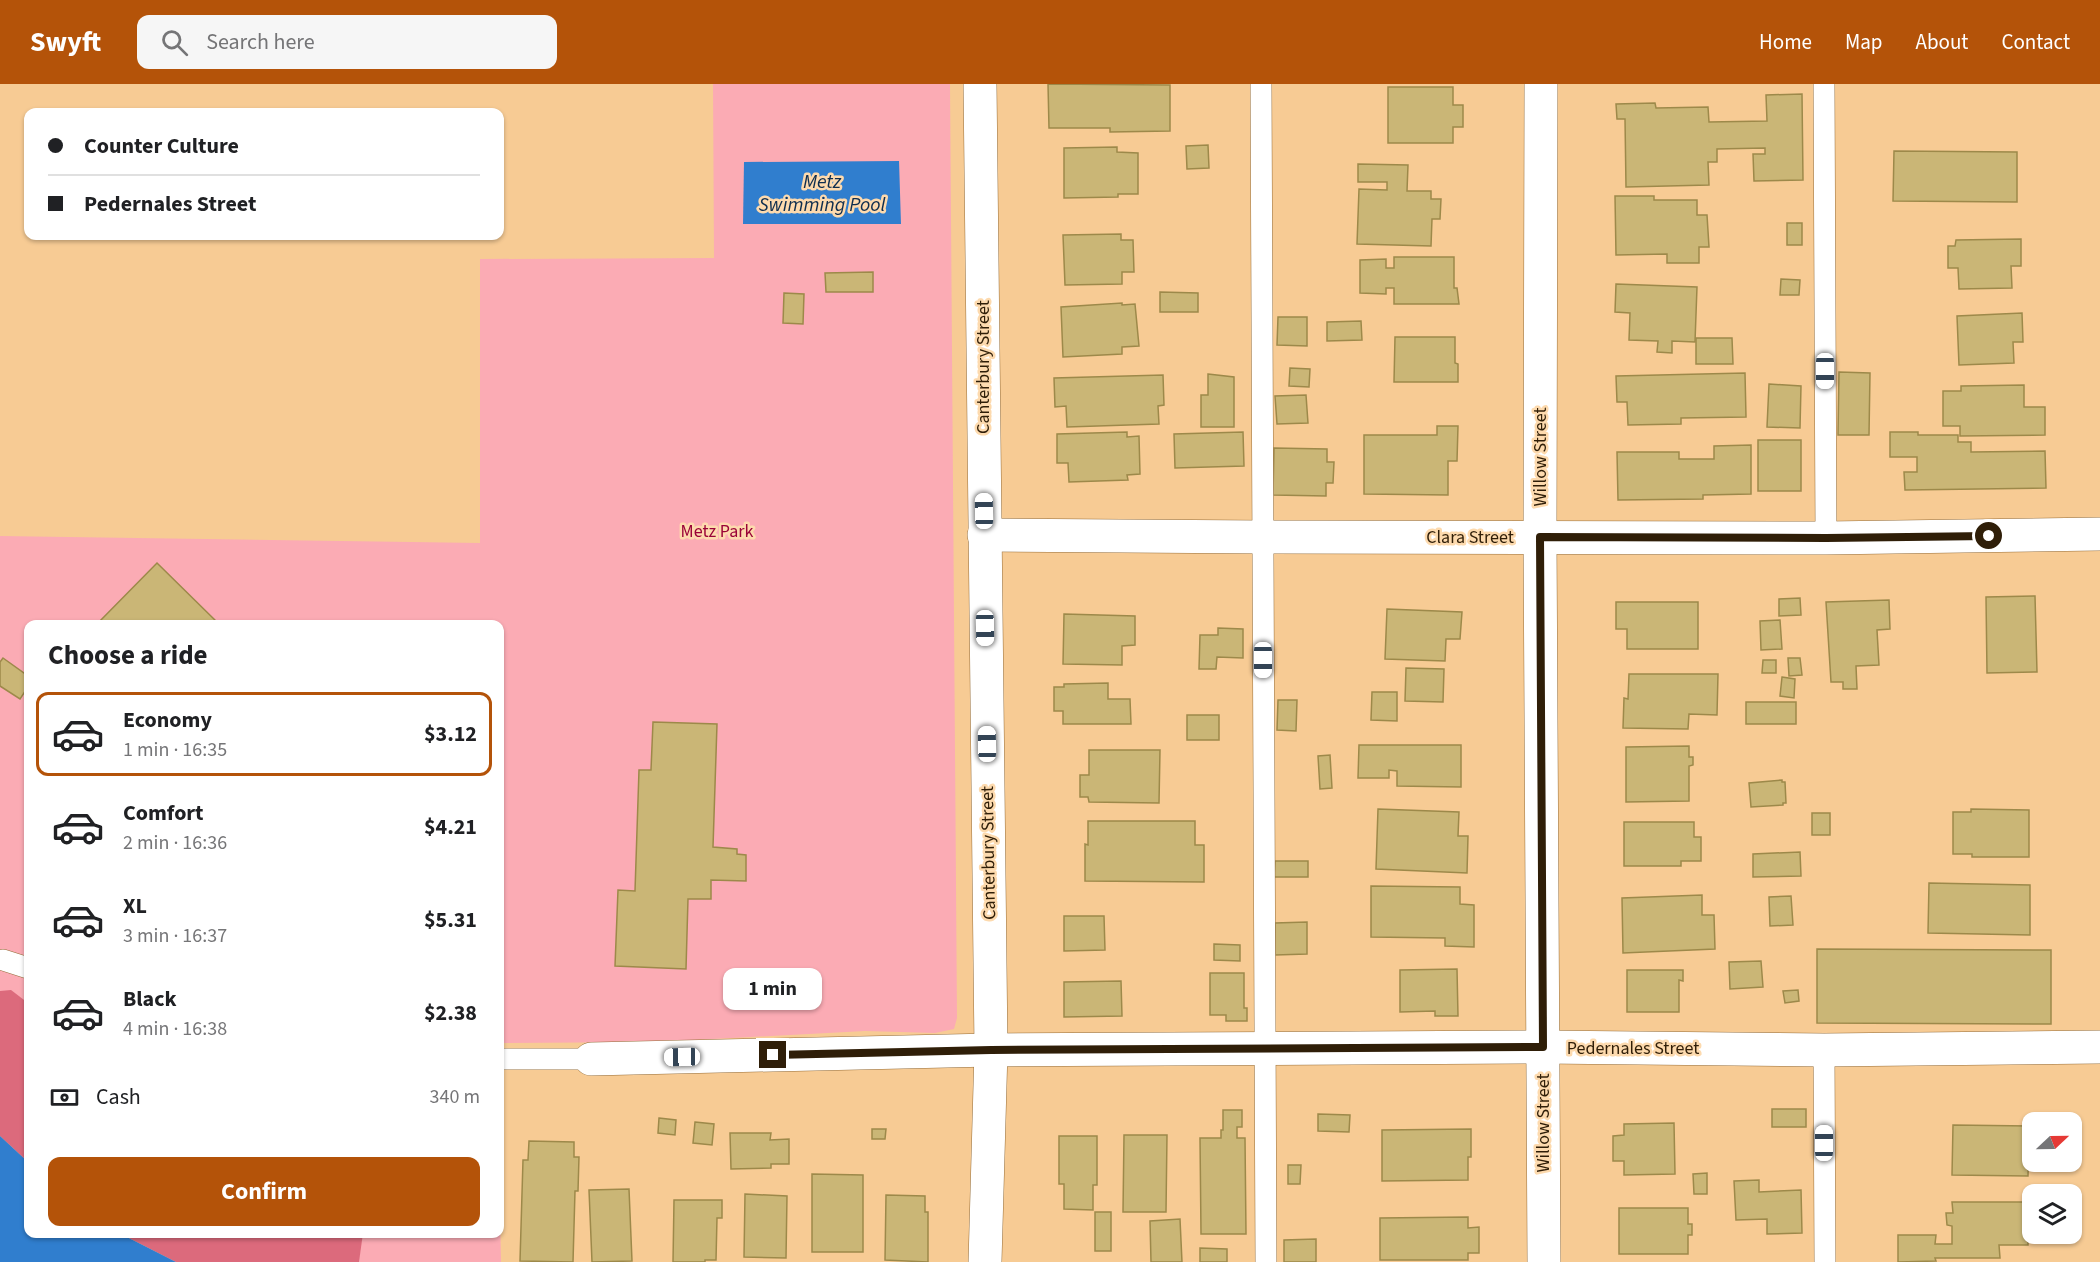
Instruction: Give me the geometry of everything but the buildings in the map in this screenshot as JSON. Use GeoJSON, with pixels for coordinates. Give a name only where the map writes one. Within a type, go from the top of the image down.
{"type":"FeatureCollection","features":[{"type":"Feature","properties":{"kind":"street","name":"Canterbury Street"},"geometry":{"type":"LineString","coordinates":[[980,84],[991,1050],[985,1262]]}},
{"type":"Feature","properties":{"kind":"street","name":"Willow Street"},"geometry":{"type":"LineString","coordinates":[[1541,84],[1540,537],[1544,1262]]}},
{"type":"Feature","properties":{"kind":"street","name":"Clara Street"},"geometry":{"type":"LineString","coordinates":[[984,535],[1826,538],[2100,534]]}},
{"type":"Feature","properties":{"kind":"street","name":"Pedernales Street"},"geometry":{"type":"LineString","coordinates":[[591,1059],[991,1050],[1543,1047],[1824,1050],[2100,1047]]}},
{"type":"Feature","properties":{"kind":"lane"},"geometry":{"type":"LineString","coordinates":[[1261,84],[1266,1262]]}},
{"type":"Feature","properties":{"kind":"lane"},"geometry":{"type":"LineString","coordinates":[[1824,84],[1826,538]]}},
{"type":"Feature","properties":{"kind":"lane"},"geometry":{"type":"LineString","coordinates":[[3,960],[24,967]]}},
{"type":"Feature","properties":{"kind":"lane"},"geometry":{"type":"LineString","coordinates":[[1824,1050],[1825,1262]]}},
{"type":"Feature","properties":{"kind":"lane"},"geometry":{"type":"LineString","coordinates":[[504,1059],[591,1059]]}},
{"type":"Feature","properties":{"kind":"green space","name":"Metz Park"},"geometry":{"type":"Polygon","coordinates":[[[713,84],[950,84],[957,1018],[954,1029],[935,1033],[865,1031],[656,1042],[504,1043],[504,620],[24,620],[24,1158],[0,1136],[0,536],[480,543],[480,259],[714,258],[713,84]]]}},
{"type":"Feature","properties":{"kind":"green space"},"geometry":{"type":"Polygon","coordinates":[[[129,1238],[500,1238],[501,1262],[176,1262],[129,1238]]]}},
{"type":"Feature","properties":{"kind":"shaded area"},"geometry":{"type":"Polygon","coordinates":[[[11,990],[24,1000],[24,1158],[0,1136],[0,991],[11,990]]]}},
{"type":"Feature","properties":{"kind":"shaded area"},"geometry":{"type":"Polygon","coordinates":[[[129,1238],[362,1238],[359,1262],[176,1262],[129,1238]]]}},
{"type":"Feature","properties":{"kind":"water","name":"Metz Swimming Pool"},"geometry":{"type":"Polygon","coordinates":[[[899,161],[901,224],[743,224],[744,162],[899,161]]]}},
{"type":"Feature","properties":{"kind":"water"},"geometry":{"type":"Polygon","coordinates":[[[0,1136],[24,1158],[24,1238],[129,1238],[176,1262],[0,1262],[0,1136]]]}},
{"type":"Feature","properties":{"kind":"route"},"geometry":{"type":"LineString","coordinates":[[773,1055],[991,1050],[1543,1047],[1540,537],[1989,536]]}}]}
